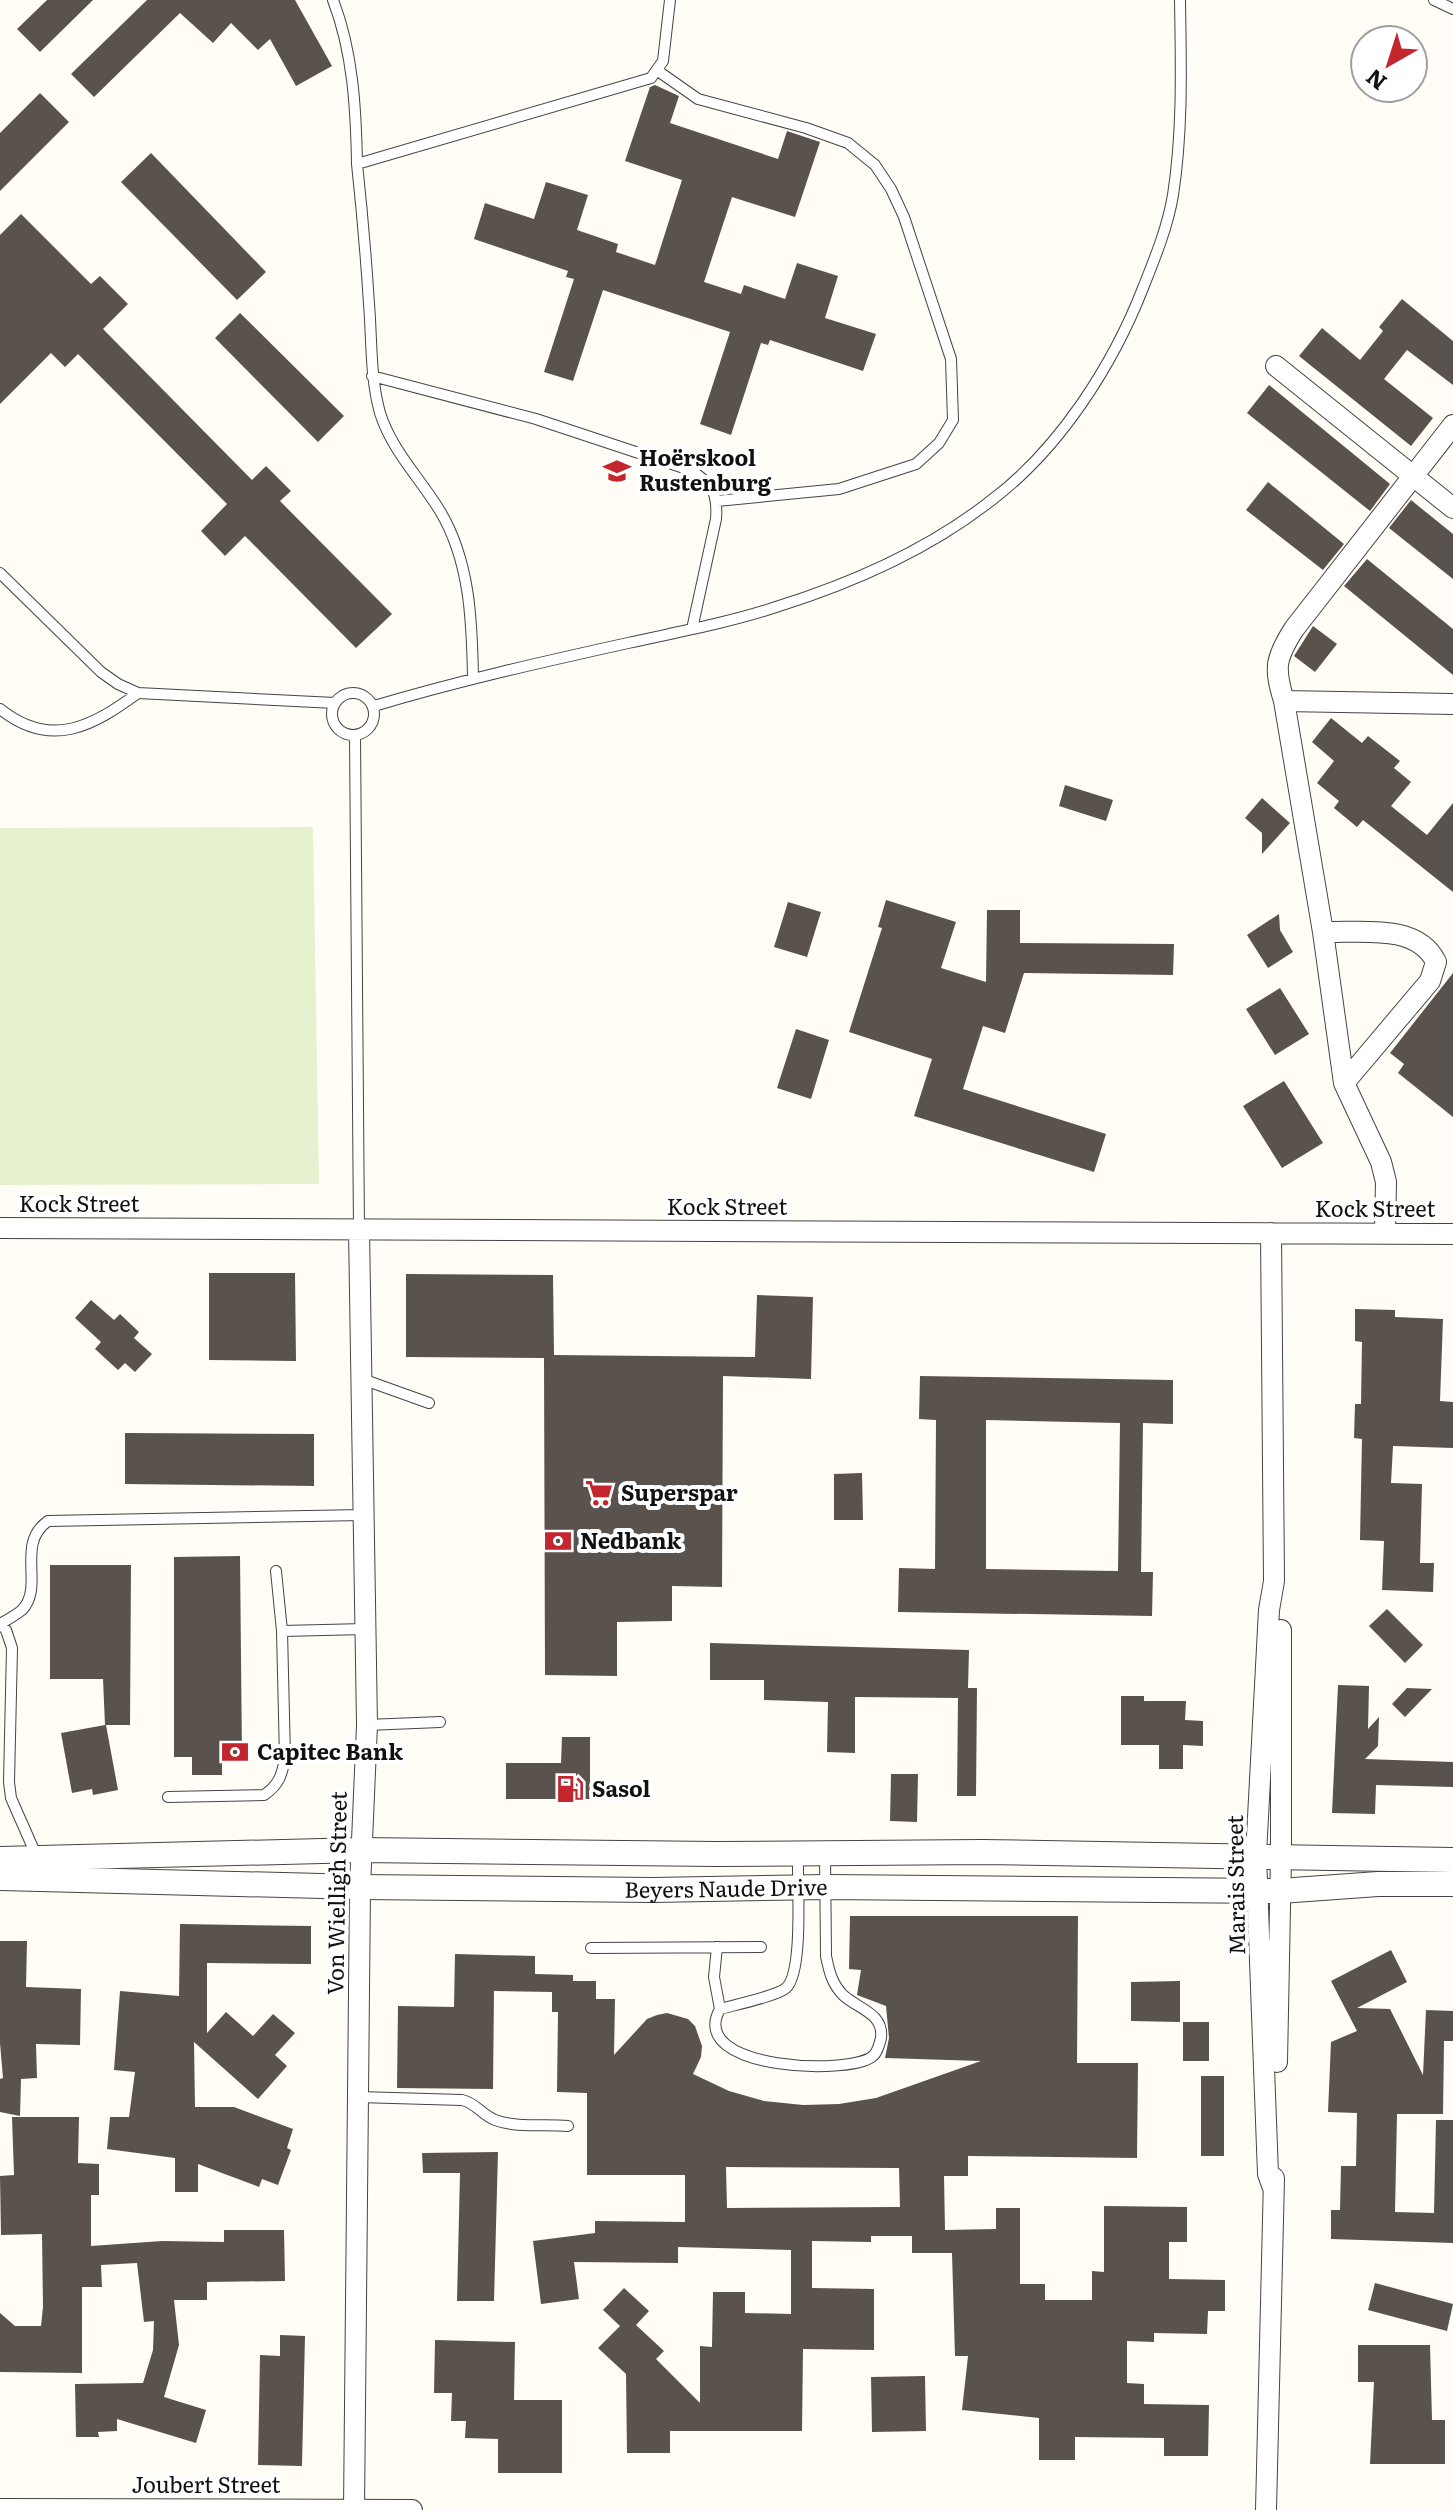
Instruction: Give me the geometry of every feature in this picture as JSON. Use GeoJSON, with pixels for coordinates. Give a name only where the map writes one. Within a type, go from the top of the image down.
{"type":"FeatureCollection","features":[{"type":"Feature","properties":{"kind":"street"},"geometry":{"type":"LineString","coordinates":[[1276,366],[1453,508]]}},
{"type":"Feature","properties":{"kind":"street"},"geometry":{"type":"LineString","coordinates":[[1385,1233],[1386,1182],[1381,1162],[1344,1083],[1323,932],[1284,701],[1276,675],[1277,661],[1283,647],[1317,598],[1453,425]]}},
{"type":"Feature","properties":{"kind":"street"},"geometry":{"type":"LineString","coordinates":[[1284,701],[1453,704]]}},
{"type":"Feature","properties":{"kind":"street"},"geometry":{"type":"LineString","coordinates":[[1323,932],[1396,933],[1429,948],[1436,962],[1430,981],[1344,1083]]}},
{"type":"Feature","properties":{"kind":"street","name":"Kock Street"},"geometry":{"type":"LineString","coordinates":[[0,1228],[1453,1234]]}},
{"type":"Feature","properties":{"kind":"street","name":"Von Wielligh Street"},"geometry":{"type":"LineString","coordinates":[[354,2510],[360,1887],[367,1725],[359,1230]]}},
{"type":"Feature","properties":{"kind":"street","name":"Marais Street"},"geometry":{"type":"LineString","coordinates":[[1266,2510],[1275,2173],[1269,1890],[1256,1855],[1269,1610],[1274,1581],[1271,1233]]}},
{"type":"Feature","properties":{"kind":"street","name":"Marais Street"},"geometry":{"type":"LineString","coordinates":[[1269,1890],[1281,1856],[1281,1612],[1274,1581]]}},
{"type":"Feature","properties":{"kind":"street","name":"Beyers Naude Drive"},"geometry":{"type":"LineString","coordinates":[[0,1859],[361,1850],[798,1854],[982,1852],[1453,1860]]}},
{"type":"Feature","properties":{"kind":"street","name":"Beyers Naude Drive"},"geometry":{"type":"LineString","coordinates":[[0,1878],[652,1890],[797,1887],[1269,1890],[1378,1884],[1453,1884]]}},
{"type":"Feature","properties":{"kind":"street","name":"Joubert Street"},"geometry":{"type":"LineString","coordinates":[[0,2509],[412,2510]]}},
{"type":"Feature","properties":{"kind":"lane"},"geometry":{"type":"LineString","coordinates":[[333,0],[348,48],[356,115],[372,376],[387,430],[403,460],[442,514],[456,547],[472,616],[473,677]]}},
{"type":"Feature","properties":{"kind":"lane"},"geometry":{"type":"LineString","coordinates":[[357,164],[651,78],[663,61],[670,0]]}},
{"type":"Feature","properties":{"kind":"lane"},"geometry":{"type":"LineString","coordinates":[[374,706],[473,677],[774,608],[855,580],[926,543],[994,499],[1049,445],[1098,380],[1131,319],[1156,256],[1172,197],[1178,144],[1182,78],[1180,0]]}},
{"type":"Feature","properties":{"kind":"lane"},"geometry":{"type":"LineString","coordinates":[[1434,0],[1453,9]]}},
{"type":"Feature","properties":{"kind":"lane"},"geometry":{"type":"LineString","coordinates":[[658,71],[698,99],[806,128],[848,143],[875,165],[904,217],[951,359],[953,420],[939,443],[916,464],[839,489],[717,501]]}},
{"type":"Feature","properties":{"kind":"lane"},"geometry":{"type":"LineString","coordinates":[[372,376],[536,419],[690,470],[706,480],[714,490],[717,501],[716,519],[692,629]]}},
{"type":"Feature","properties":{"kind":"lane"},"geometry":{"type":"LineString","coordinates":[[0,573],[101,672],[138,693],[335,703]]}},
{"type":"Feature","properties":{"kind":"lane"},"geometry":{"type":"LineString","coordinates":[[355,692],[366,697],[374,706],[375,720],[368,731],[355,736],[343,734],[335,726],[331,714],[335,703],[343,695],[355,692]]}},
{"type":"Feature","properties":{"kind":"lane"},"geometry":{"type":"LineString","coordinates":[[0,709],[30,725],[59,731],[82,728],[108,715],[138,693]]}},
{"type":"Feature","properties":{"kind":"lane"},"geometry":{"type":"LineString","coordinates":[[355,736],[359,1230]]}},
{"type":"Feature","properties":{"kind":"lane"},"geometry":{"type":"LineString","coordinates":[[360,1378],[429,1403]]}},
{"type":"Feature","properties":{"kind":"lane"},"geometry":{"type":"LineString","coordinates":[[38,1858],[11,1798],[12,1648],[6,1630],[0,1624],[23,1609],[28,1599],[32,1542],[40,1527],[48,1521],[363,1515]]}},
{"type":"Feature","properties":{"kind":"lane"},"geometry":{"type":"LineString","coordinates":[[168,1797],[264,1795],[276,1787],[281,1777],[285,1758],[282,1631],[276,1571]]}},
{"type":"Feature","properties":{"kind":"lane"},"geometry":{"type":"LineString","coordinates":[[282,1631],[365,1629]]}},
{"type":"Feature","properties":{"kind":"lane"},"geometry":{"type":"LineString","coordinates":[[367,1725],[440,1722]]}},
{"type":"Feature","properties":{"kind":"lane"},"geometry":{"type":"LineString","coordinates":[[720,2009],[787,1988],[798,1948],[798,1854]]}},
{"type":"Feature","properties":{"kind":"lane"},"geometry":{"type":"LineString","coordinates":[[717,1947],[714,1977],[720,2009],[714,2020],[715,2032],[725,2045],[737,2053],[777,2062],[840,2067],[860,2063],[874,2055],[881,2041],[877,2018],[843,1994],[829,1973],[826,1956],[825,1854]]}},
{"type":"Feature","properties":{"kind":"lane"},"geometry":{"type":"LineString","coordinates":[[591,1948],[761,1947]]}},
{"type":"Feature","properties":{"kind":"lane"},"geometry":{"type":"LineString","coordinates":[[358,2097],[462,2100],[476,2106],[486,2116],[503,2122],[568,2126]]}},
{"type":"Feature","properties":{"kind":"green space"},"geometry":{"type":"Polygon","coordinates":[[[313,827],[319,1184],[0,1185],[0,828],[313,827]]]}},
{"type":"Feature","properties":{"kind":"building"},"geometry":{"type":"Polygon","coordinates":[[[47,0],[93,0],[40,52],[17,29],[47,0]]]}},
{"type":"Feature","properties":{"kind":"building"},"geometry":{"type":"Polygon","coordinates":[[[147,0],[295,0],[332,66],[296,86],[270,39],[258,50],[231,23],[213,43],[180,13],[94,97],[71,74],[147,0]]]}},
{"type":"Feature","properties":{"kind":"building"},"geometry":{"type":"Polygon","coordinates":[[[655,85],[679,96],[670,123],[778,159],[787,131],[820,142],[795,217],[732,197],[704,282],[741,294],[744,285],[785,299],[797,263],[838,276],[825,318],[876,334],[863,371],[770,340],[768,345],[761,343],[731,435],[700,424],[730,332],[603,290],[573,381],[544,372],[574,279],[566,277],[568,271],[474,239],[485,203],[534,219],[546,182],[588,195],[577,230],[618,244],[616,252],[655,265],[682,180],[625,161],[650,87],[655,85]]]}},
{"type":"Feature","properties":{"kind":"building"},"geometry":{"type":"Polygon","coordinates":[[[40,93],[69,122],[0,191],[0,133],[40,93]]]}},
{"type":"Feature","properties":{"kind":"building"},"geometry":{"type":"Polygon","coordinates":[[[151,153],[266,272],[237,300],[121,182],[151,153]]]}},
{"type":"Feature","properties":{"kind":"building"},"geometry":{"type":"Polygon","coordinates":[[[21,214],[91,284],[100,276],[128,304],[103,329],[252,480],[266,466],[291,491],[280,501],[392,614],[356,648],[245,536],[225,556],[201,531],[227,504],[78,354],[65,367],[51,353],[0,404],[0,235],[21,214]]]}},
{"type":"Feature","properties":{"kind":"building"},"geometry":{"type":"Polygon","coordinates":[[[1402,299],[1453,341],[1453,385],[1407,350],[1384,379],[1433,418],[1411,446],[1299,356],[1322,328],[1360,360],[1383,331],[1379,327],[1402,299]]]}},
{"type":"Feature","properties":{"kind":"building"},"geometry":{"type":"Polygon","coordinates":[[[240,313],[344,416],[318,442],[215,338],[240,313]]]}},
{"type":"Feature","properties":{"kind":"building"},"geometry":{"type":"Polygon","coordinates":[[[1269,385],[1390,484],[1370,511],[1247,413],[1269,385]]]}},
{"type":"Feature","properties":{"kind":"building"},"geometry":{"type":"Polygon","coordinates":[[[1268,482],[1344,544],[1323,570],[1246,510],[1268,482]]]}},
{"type":"Feature","properties":{"kind":"building"},"geometry":{"type":"Polygon","coordinates":[[[1411,500],[1453,534],[1453,579],[1389,528],[1411,500]]]}},
{"type":"Feature","properties":{"kind":"building"},"geometry":{"type":"Polygon","coordinates":[[[1367,559],[1453,629],[1453,675],[1344,586],[1367,559]]]}},
{"type":"Feature","properties":{"kind":"building"},"geometry":{"type":"Polygon","coordinates":[[[1313,626],[1337,644],[1315,672],[1294,656],[1313,626]]]}},
{"type":"Feature","properties":{"kind":"building"},"geometry":{"type":"Polygon","coordinates":[[[1331,718],[1362,743],[1368,736],[1400,761],[1394,768],[1411,782],[1391,806],[1427,835],[1453,803],[1453,892],[1363,820],[1357,827],[1334,808],[1339,801],[1317,783],[1334,761],[1312,742],[1331,718]]]}},
{"type":"Feature","properties":{"kind":"building"},"geometry":{"type":"Polygon","coordinates":[[[1065,785],[1113,800],[1106,821],[1059,806],[1065,785]]]}},
{"type":"Feature","properties":{"kind":"building"},"geometry":{"type":"Polygon","coordinates":[[[1262,798],[1290,823],[1262,854],[1262,833],[1245,818],[1262,798]]]}},
{"type":"Feature","properties":{"kind":"building"},"geometry":{"type":"Polygon","coordinates":[[[886,900],[956,922],[941,968],[986,982],[987,910],[1020,910],[1020,943],[1174,944],[1173,975],[1024,973],[1005,1033],[983,1026],[963,1089],[1106,1134],[1094,1172],[914,1116],[932,1059],[849,1032],[882,928],[878,927],[886,900]]]}},
{"type":"Feature","properties":{"kind":"building"},"geometry":{"type":"Polygon","coordinates":[[[788,902],[821,912],[807,957],[774,947],[788,902]]]}},
{"type":"Feature","properties":{"kind":"building"},"geometry":{"type":"Polygon","coordinates":[[[1279,914],[1280,930],[1293,952],[1268,968],[1247,935],[1279,914]]]}},
{"type":"Feature","properties":{"kind":"building"},"geometry":{"type":"Polygon","coordinates":[[[1453,973],[1453,1117],[1398,1073],[1404,1064],[1390,1053],[1453,973]]]}},
{"type":"Feature","properties":{"kind":"building"},"geometry":{"type":"Polygon","coordinates":[[[1280,988],[1309,1034],[1275,1055],[1246,1009],[1280,988]]]}},
{"type":"Feature","properties":{"kind":"building"},"geometry":{"type":"Polygon","coordinates":[[[796,1029],[829,1040],[811,1099],[777,1088],[796,1029]]]}},
{"type":"Feature","properties":{"kind":"building"},"geometry":{"type":"Polygon","coordinates":[[[1284,1081],[1323,1143],[1282,1168],[1243,1106],[1284,1081]]]}},
{"type":"Feature","properties":{"kind":"building"},"geometry":{"type":"Polygon","coordinates":[[[209,1273],[295,1273],[296,1361],[209,1360],[209,1273]]]}},
{"type":"Feature","properties":{"kind":"building"},"geometry":{"type":"Polygon","coordinates":[[[406,1274],[553,1275],[554,1355],[755,1357],[757,1295],[813,1297],[811,1379],[723,1376],[722,1587],[672,1586],[672,1621],[617,1622],[617,1676],[545,1675],[544,1358],[406,1357],[406,1274]]]}},
{"type":"Feature","properties":{"kind":"building"},"geometry":{"type":"Polygon","coordinates":[[[91,1300],[114,1320],[120,1314],[139,1332],[134,1338],[152,1354],[135,1372],[125,1363],[118,1370],[95,1349],[101,1342],[75,1318],[91,1300]]]}},
{"type":"Feature","properties":{"kind":"building"},"geometry":{"type":"Polygon","coordinates":[[[1355,1309],[1395,1310],[1395,1317],[1443,1319],[1440,1401],[1453,1402],[1453,1448],[1393,1446],[1391,1483],[1422,1484],[1420,1563],[1434,1563],[1433,1592],[1382,1590],[1384,1541],[1360,1540],[1362,1439],[1354,1438],[1355,1404],[1361,1404],[1362,1342],[1355,1341],[1355,1309]]]}},
{"type":"Feature","properties":{"kind":"building"},"geometry":{"type":"Polygon","coordinates":[[[920,1376],[1173,1380],[1173,1424],[1143,1423],[1141,1572],[1153,1572],[1152,1616],[898,1612],[899,1568],[935,1569],[936,1420],[919,1419],[920,1376]],[[986,1420],[986,1569],[1118,1571],[1120,1423],[986,1420]]]}},
{"type":"Feature","properties":{"kind":"building"},"geometry":{"type":"Polygon","coordinates":[[[125,1433],[314,1434],[314,1486],[125,1484],[125,1433]]]}},
{"type":"Feature","properties":{"kind":"building"},"geometry":{"type":"Polygon","coordinates":[[[862,1473],[863,1520],[834,1520],[834,1474],[862,1473]]]}},
{"type":"Feature","properties":{"kind":"building"},"geometry":{"type":"Polygon","coordinates":[[[240,1556],[242,1758],[222,1759],[222,1775],[192,1775],[192,1757],[174,1757],[174,1557],[240,1556]]]}},
{"type":"Feature","properties":{"kind":"building"},"geometry":{"type":"Polygon","coordinates":[[[50,1565],[131,1565],[130,1725],[106,1725],[118,1790],[93,1795],[92,1789],[72,1793],[61,1733],[105,1725],[103,1679],[50,1679],[50,1565]]]}},
{"type":"Feature","properties":{"kind":"building"},"geometry":{"type":"Polygon","coordinates":[[[1387,1609],[1423,1645],[1405,1663],[1369,1626],[1387,1609]]]}},
{"type":"Feature","properties":{"kind":"building"},"geometry":{"type":"Polygon","coordinates":[[[710,1643],[969,1650],[968,1688],[977,1688],[976,1796],[957,1796],[958,1698],[855,1697],[855,1753],[827,1752],[828,1702],[764,1700],[764,1680],[710,1680],[710,1643]]]}},
{"type":"Feature","properties":{"kind":"building"},"geometry":{"type":"Polygon","coordinates":[[[1338,1685],[1369,1686],[1368,1729],[1379,1717],[1378,1746],[1365,1759],[1453,1762],[1453,1787],[1376,1785],[1375,1814],[1332,1813],[1338,1685]]]}},
{"type":"Feature","properties":{"kind":"building"},"geometry":{"type":"Polygon","coordinates":[[[1407,1688],[1432,1689],[1405,1717],[1392,1704],[1407,1688]]]}},
{"type":"Feature","properties":{"kind":"building"},"geometry":{"type":"Polygon","coordinates":[[[1121,1696],[1144,1696],[1144,1701],[1186,1701],[1185,1720],[1203,1721],[1203,1746],[1183,1745],[1183,1769],[1159,1769],[1159,1745],[1121,1745],[1121,1696]]]}},
{"type":"Feature","properties":{"kind":"building"},"geometry":{"type":"Polygon","coordinates":[[[562,1737],[590,1737],[590,1799],[506,1799],[506,1763],[561,1763],[562,1737]]]}},
{"type":"Feature","properties":{"kind":"building"},"geometry":{"type":"Polygon","coordinates":[[[891,1774],[918,1774],[917,1822],[890,1821],[891,1774]]]}},
{"type":"Feature","properties":{"kind":"building"},"geometry":{"type":"Polygon","coordinates":[[[850,1916],[1078,1916],[1077,2063],[1138,2063],[1137,2158],[968,2156],[968,2176],[944,2176],[945,2230],[996,2229],[996,2208],[1020,2208],[1020,2284],[1045,2284],[1045,2300],[1092,2300],[1092,2271],[1104,2272],[1104,2206],[1187,2207],[1187,2242],[1169,2242],[1169,2279],[1225,2280],[1225,2311],[1208,2311],[1207,2334],[1154,2333],[1154,2342],[1127,2341],[1127,2383],[1144,2384],[1144,2404],[1209,2405],[1208,2456],[1164,2456],[1164,2438],[1075,2437],[1075,2460],[1039,2460],[1039,2418],[962,2410],[968,2356],[955,2356],[952,2253],[912,2253],[912,2236],[871,2236],[871,2242],[812,2241],[812,2288],[874,2289],[874,2350],[803,2349],[802,2431],[670,2431],[670,2453],[627,2453],[626,2374],[598,2348],[620,2326],[603,2310],[624,2288],[649,2311],[636,2325],[664,2351],[656,2359],[700,2403],[700,2346],[712,2347],[713,2292],[745,2292],[745,2313],[791,2314],[791,2250],[678,2247],[678,2263],[574,2262],[579,2299],[541,2304],[533,2241],[595,2233],[595,2221],[685,2222],[685,2175],[587,2175],[587,2093],[557,2092],[558,2012],[552,2012],[552,1992],[494,1991],[493,2089],[397,2088],[398,2006],[454,2007],[455,1954],[535,1956],[535,1974],[573,1975],[573,1981],[596,1981],[596,1999],[615,1999],[614,2055],[647,2019],[667,2013],[688,2019],[695,2026],[702,2046],[701,2057],[693,2074],[729,2091],[764,2101],[803,2105],[839,2104],[876,2098],[981,2061],[885,2058],[889,2038],[886,2006],[857,1995],[861,1970],[849,1969],[850,1916]],[[726,2167],[727,2208],[900,2207],[899,2168],[726,2167]]]}},
{"type":"Feature","properties":{"kind":"building"},"geometry":{"type":"Polygon","coordinates":[[[180,1924],[311,1926],[311,1964],[207,1963],[207,2033],[226,2012],[253,2036],[273,2014],[295,2033],[275,2055],[287,2066],[258,2099],[194,2042],[195,2107],[234,2107],[293,2129],[287,2148],[291,2150],[278,2185],[262,2179],[259,2187],[198,2164],[198,2192],[175,2192],[175,2158],[107,2149],[110,2117],[129,2117],[135,2072],[114,2070],[120,1991],[179,1996],[180,1924]]]}},
{"type":"Feature","properties":{"kind":"building"},"geometry":{"type":"Polygon","coordinates":[[[0,1941],[27,1941],[26,1987],[81,1989],[80,2045],[36,2044],[37,2078],[21,2079],[20,2116],[0,2112],[0,2079],[3,2078],[0,1941]]]}},
{"type":"Feature","properties":{"kind":"building"},"geometry":{"type":"Polygon","coordinates":[[[1391,1950],[1407,1982],[1357,2008],[1390,2009],[1423,2075],[1426,2010],[1453,2011],[1453,2041],[1444,2041],[1443,2114],[1397,2114],[1395,2212],[1434,2213],[1436,2120],[1453,2120],[1453,2243],[1331,2239],[1331,2210],[1340,2210],[1341,2166],[1356,2166],[1357,2113],[1328,2112],[1331,2042],[1357,2031],[1331,1981],[1391,1950]]]}},
{"type":"Feature","properties":{"kind":"building"},"geometry":{"type":"Polygon","coordinates":[[[1180,1981],[1180,2022],[1131,2021],[1131,1982],[1180,1981]]]}},
{"type":"Feature","properties":{"kind":"building"},"geometry":{"type":"Polygon","coordinates":[[[1183,2022],[1209,2022],[1209,2061],[1183,2061],[1183,2022]]]}},
{"type":"Feature","properties":{"kind":"building"},"geometry":{"type":"Polygon","coordinates":[[[1201,2076],[1224,2076],[1224,2156],[1201,2156],[1201,2076]]]}},
{"type":"Feature","properties":{"kind":"building"},"geometry":{"type":"Polygon","coordinates":[[[12,2117],[79,2117],[78,2163],[99,2164],[99,2195],[91,2195],[91,2246],[162,2241],[224,2242],[224,2230],[284,2230],[285,2281],[207,2282],[207,2300],[174,2300],[179,2345],[164,2397],[206,2410],[196,2443],[117,2419],[117,2431],[98,2432],[99,2437],[76,2437],[75,2384],[143,2383],[153,2350],[154,2321],[144,2322],[137,2263],[101,2265],[102,2287],[82,2287],[82,2373],[0,2372],[0,2313],[15,2326],[41,2326],[43,2307],[42,2234],[1,2235],[0,2176],[14,2175],[12,2117]]]}},
{"type":"Feature","properties":{"kind":"building"},"geometry":{"type":"Polygon","coordinates":[[[498,2152],[494,2301],[457,2301],[460,2173],[423,2173],[422,2153],[498,2152]]]}},
{"type":"Feature","properties":{"kind":"building"},"geometry":{"type":"Polygon","coordinates":[[[1375,2283],[1453,2304],[1447,2331],[1368,2310],[1375,2283]]]}},
{"type":"Feature","properties":{"kind":"building"},"geometry":{"type":"Polygon","coordinates":[[[280,2335],[305,2336],[302,2466],[258,2465],[260,2355],[280,2356],[280,2335]]]}},
{"type":"Feature","properties":{"kind":"building"},"geometry":{"type":"Polygon","coordinates":[[[435,2340],[515,2342],[514,2400],[562,2400],[562,2473],[498,2473],[498,2439],[465,2438],[466,2421],[451,2421],[452,2393],[434,2393],[435,2340]]]}},
{"type":"Feature","properties":{"kind":"building"},"geometry":{"type":"Polygon","coordinates":[[[1358,2345],[1430,2345],[1432,2420],[1445,2420],[1445,2464],[1370,2464],[1374,2382],[1358,2382],[1358,2345]]]}},
{"type":"Feature","properties":{"kind":"building"},"geometry":{"type":"Polygon","coordinates":[[[925,2376],[926,2431],[872,2432],[871,2377],[925,2376]]]}},
{"type":"Feature","properties":{"kind":"place","name":"Hoërskool Rustenburg"},"geometry":{"type":"Point","coordinates":[617,471]}},
{"type":"Feature","properties":{"kind":"place","name":"Superspar"},"geometry":{"type":"Point","coordinates":[599,1493]}},
{"type":"Feature","properties":{"kind":"place","name":"Nedbank"},"geometry":{"type":"Point","coordinates":[558,1541]}},
{"type":"Feature","properties":{"kind":"place","name":"Capitec Bank"},"geometry":{"type":"Point","coordinates":[235,1752]}},
{"type":"Feature","properties":{"kind":"place","name":"Sasol"},"geometry":{"type":"Point","coordinates":[570,1789]}}]}
